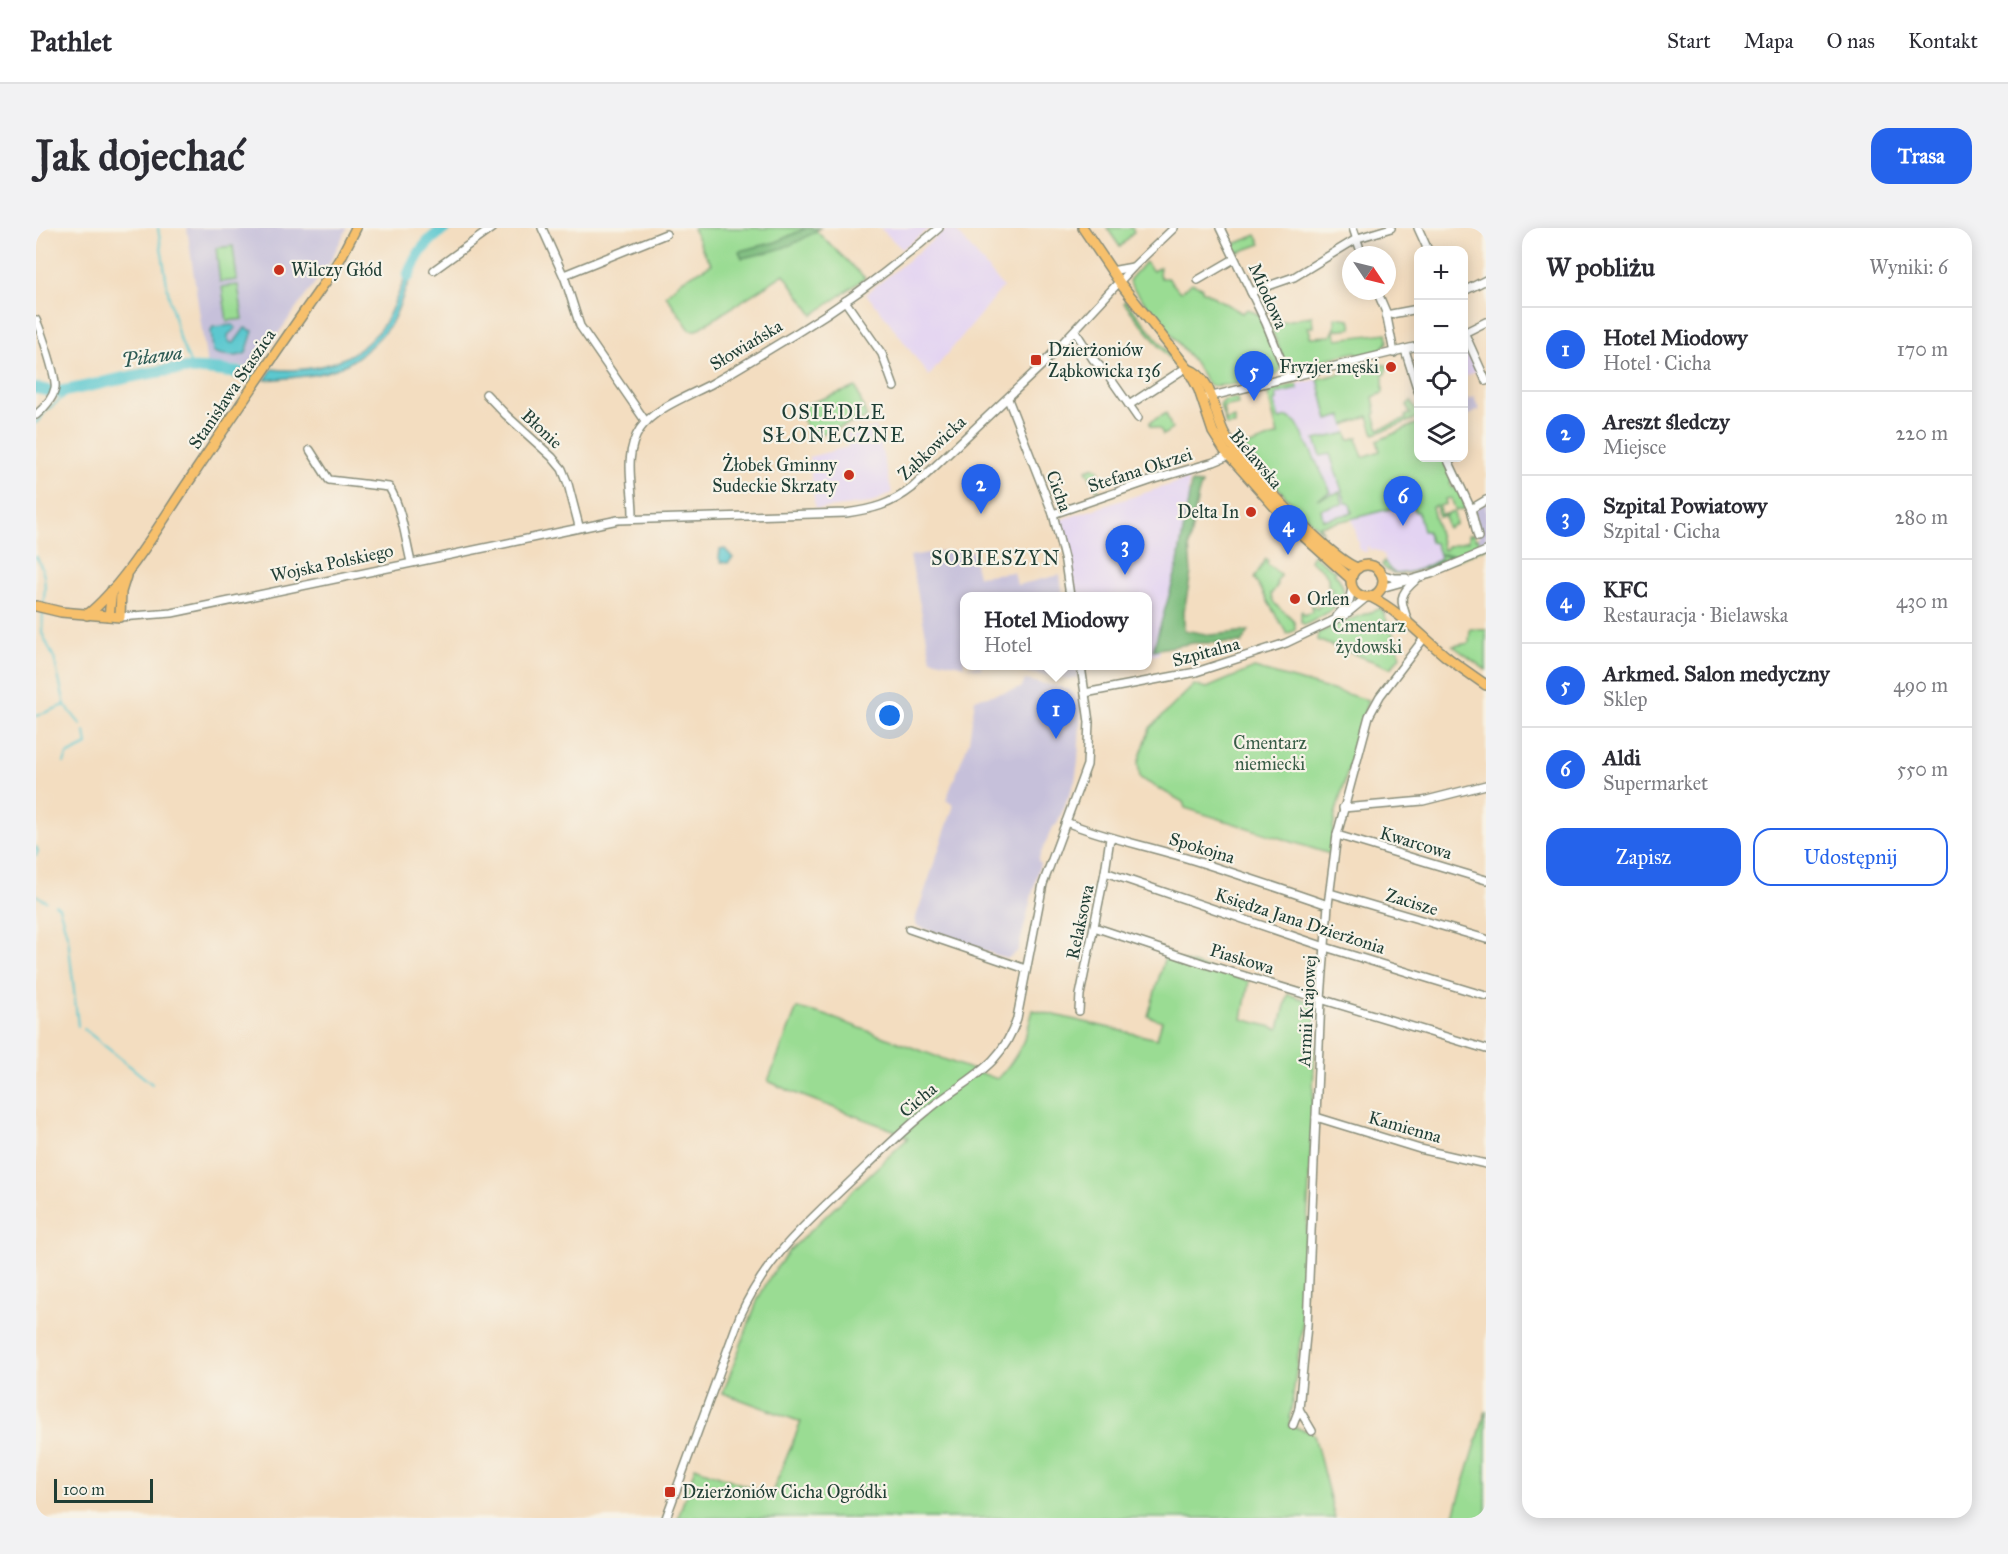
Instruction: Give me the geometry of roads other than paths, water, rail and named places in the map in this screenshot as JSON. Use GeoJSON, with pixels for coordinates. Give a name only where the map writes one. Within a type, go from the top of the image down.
{"type":"FeatureCollection","features":[{"type":"Feature","properties":{"kind":"main road","name":"Stanisława Staszica"},"geometry":{"type":"LineString","coordinates":[[130,566],[326,281],[356,228]]}},
{"type":"Feature","properties":{"kind":"main road","name":"Bielawska"},"geometry":{"type":"LineString","coordinates":[[1083,228],[1111,271],[1188,368],[1206,398],[1233,454],[1270,495],[1343,562],[1358,568]]}},
{"type":"Feature","properties":{"kind":"main road","name":"Bielawska"},"geometry":{"type":"LineString","coordinates":[[1270,495],[1290,524],[1352,583]]}},
{"type":"Feature","properties":{"kind":"main road"},"geometry":{"type":"LineString","coordinates":[[87,615],[99,605],[130,566]]}},
{"type":"Feature","properties":{"kind":"main road"},"geometry":{"type":"LineString","coordinates":[[120,617],[121,592],[130,566]]}},
{"type":"Feature","properties":{"kind":"main road"},"geometry":{"type":"LineString","coordinates":[[1408,621],[1381,589],[1382,574],[1371,566],[1358,568],[1352,583],[1358,595],[1384,603],[1408,621],[1448,658],[1486,685]]}},
{"type":"Feature","properties":{"kind":"main road"},"geometry":{"type":"LineString","coordinates":[[1369,597],[1381,589]]}},
{"type":"Feature","properties":{"kind":"main road"},"geometry":{"type":"LineString","coordinates":[[109,616],[112,590]]}},
{"type":"Feature","properties":{"kind":"main road","name":"Wojska Polskiego"},"geometry":{"type":"LineString","coordinates":[[36,606],[87,615],[120,617]]}},
{"type":"Feature","properties":{"kind":"street"},"geometry":{"type":"LineString","coordinates":[[434,270],[492,228]]}},
{"type":"Feature","properties":{"kind":"street"},"geometry":{"type":"LineString","coordinates":[[542,228],[564,275],[580,326],[646,422]]}},
{"type":"Feature","properties":{"kind":"street","name":"Słowiańska"},"geometry":{"type":"LineString","coordinates":[[633,519],[630,456],[636,437],[646,422],[661,411],[799,332],[889,269],[939,228]]}},
{"type":"Feature","properties":{"kind":"street","name":"Ząbkowicka"},"geometry":{"type":"LineString","coordinates":[[633,519],[846,513],[880,507],[898,499],[1008,399],[1075,331],[1133,267],[1174,228]]}},
{"type":"Feature","properties":{"kind":"street","name":"Miodowa"},"geometry":{"type":"LineString","coordinates":[[1220,228],[1288,377]]}},
{"type":"Feature","properties":{"kind":"street"},"geometry":{"type":"LineString","coordinates":[[1353,228],[1360,246]]}},
{"type":"Feature","properties":{"kind":"street"},"geometry":{"type":"LineString","coordinates":[[1251,292],[1294,277],[1358,238],[1391,228]]}},
{"type":"Feature","properties":{"kind":"street"},"geometry":{"type":"LineString","coordinates":[[1418,228],[1426,246]]}},
{"type":"Feature","properties":{"kind":"street"},"geometry":{"type":"LineString","coordinates":[[564,275],[666,234]]}},
{"type":"Feature","properties":{"kind":"street"},"geometry":{"type":"LineString","coordinates":[[1198,280],[1234,259]]}},
{"type":"Feature","properties":{"kind":"street"},"geometry":{"type":"LineString","coordinates":[[1111,271],[1133,267]]}},
{"type":"Feature","properties":{"kind":"street"},"geometry":{"type":"LineString","coordinates":[[1468,289],[1486,280]]}},
{"type":"Feature","properties":{"kind":"street"},"geometry":{"type":"LineString","coordinates":[[845,300],[882,354],[894,387]]}},
{"type":"Feature","properties":{"kind":"street"},"geometry":{"type":"LineString","coordinates":[[1380,300],[1394,353]]}},
{"type":"Feature","properties":{"kind":"street"},"geometry":{"type":"LineString","coordinates":[[1386,315],[1414,310]]}},
{"type":"Feature","properties":{"kind":"street"},"geometry":{"type":"LineString","coordinates":[[36,320],[55,383],[52,396],[36,415]]}},
{"type":"Feature","properties":{"kind":"street"},"geometry":{"type":"LineString","coordinates":[[1468,331],[1486,322]]}},
{"type":"Feature","properties":{"kind":"street"},"geometry":{"type":"LineString","coordinates":[[1075,331],[1093,359],[1108,375],[1138,418]]}},
{"type":"Feature","properties":{"kind":"street"},"geometry":{"type":"LineString","coordinates":[[1468,342],[1486,381]]}},
{"type":"Feature","properties":{"kind":"street"},"geometry":{"type":"LineString","coordinates":[[1206,398],[1414,347]]}},
{"type":"Feature","properties":{"kind":"street"},"geometry":{"type":"LineString","coordinates":[[1405,350],[1414,376]]}},
{"type":"Feature","properties":{"kind":"street"},"geometry":{"type":"LineString","coordinates":[[1129,405],[1188,368]]}},
{"type":"Feature","properties":{"kind":"street","name":"Błonie"},"geometry":{"type":"LineString","coordinates":[[486,394],[562,469],[579,526]]}},
{"type":"Feature","properties":{"kind":"street","name":"Cicha"},"geometry":{"type":"LineString","coordinates":[[1008,399],[1053,514],[1065,562],[1069,592]]}},
{"type":"Feature","properties":{"kind":"street"},"geometry":{"type":"LineString","coordinates":[[310,450],[329,480],[389,487],[396,502],[411,562]]}},
{"type":"Feature","properties":{"kind":"street","name":"Stefana Okrzei"},"geometry":{"type":"LineString","coordinates":[[1053,514],[1152,480],[1215,462],[1233,454]]}},
{"type":"Feature","properties":{"kind":"street"},"geometry":{"type":"LineString","coordinates":[[1449,462],[1471,509],[1478,537]]}},
{"type":"Feature","properties":{"kind":"street"},"geometry":{"type":"LineString","coordinates":[[1471,509],[1486,500]]}},
{"type":"Feature","properties":{"kind":"street","name":"Wojska Polskiego"},"geometry":{"type":"LineString","coordinates":[[120,617],[172,613],[579,526],[633,519]]}},
{"type":"Feature","properties":{"kind":"street"},"geometry":{"type":"LineString","coordinates":[[1381,589],[1420,577],[1486,551]]}},
{"type":"Feature","properties":{"kind":"street"},"geometry":{"type":"LineString","coordinates":[[1382,574],[1394,578],[1420,577]]}},
{"type":"Feature","properties":{"kind":"street"},"geometry":{"type":"LineString","coordinates":[[1408,621],[1402,605],[1402,595],[1406,588],[1420,577]]}},
{"type":"Feature","properties":{"kind":"street","name":"Szpitalna"},"geometry":{"type":"LineString","coordinates":[[1329,622],[1342,612],[1349,602],[1352,583]]}},
{"type":"Feature","properties":{"kind":"street","name":"Szpitalna"},"geometry":{"type":"LineString","coordinates":[[1085,693],[1196,672],[1286,643],[1345,615],[1369,597]]}},
{"type":"Feature","properties":{"kind":"street","name":"Armii Krajowej"},"geometry":{"type":"LineString","coordinates":[[1293,1425],[1299,1409],[1307,1325],[1321,999],[1328,905],[1337,835],[1374,704],[1399,668],[1425,637]]}},
{"type":"Feature","properties":{"kind":"street","name":"Cicha"},"geometry":{"type":"LineString","coordinates":[[666,1518],[741,1316],[760,1278],[799,1230],[917,1119],[994,1061],[1014,1027],[1044,884],[1087,765],[1089,722],[1082,670]]}},
{"type":"Feature","properties":{"kind":"street"},"geometry":{"type":"LineString","coordinates":[[1343,808],[1423,801],[1486,785]]}},
{"type":"Feature","properties":{"kind":"street","name":"Spokojna"},"geometry":{"type":"LineString","coordinates":[[1066,822],[1110,838],[1147,846],[1214,866],[1328,905]]}},
{"type":"Feature","properties":{"kind":"street","name":"Kwarcowa"},"geometry":{"type":"LineString","coordinates":[[1337,835],[1486,880]]}},
{"type":"Feature","properties":{"kind":"street","name":"Relaksowa"},"geometry":{"type":"LineString","coordinates":[[1079,1011],[1080,995],[1106,872],[1110,838]]}},
{"type":"Feature","properties":{"kind":"street","name":"Księdza Jana Dzierżonia"},"geometry":{"type":"LineString","coordinates":[[1106,872],[1325,947],[1486,996]]}},
{"type":"Feature","properties":{"kind":"street","name":"Zacisze"},"geometry":{"type":"LineString","coordinates":[[1330,893],[1486,939]]}},
{"type":"Feature","properties":{"kind":"street","name":"Piaskowa"},"geometry":{"type":"LineString","coordinates":[[1094,927],[1205,964],[1486,1049]]}},
{"type":"Feature","properties":{"kind":"street"},"geometry":{"type":"LineString","coordinates":[[909,929],[1026,969]]}},
{"type":"Feature","properties":{"kind":"street","name":"Kamienna"},"geometry":{"type":"LineString","coordinates":[[1316,1117],[1420,1149],[1486,1164]]}},
{"type":"Feature","properties":{"kind":"street"},"geometry":{"type":"LineString","coordinates":[[1299,1409],[1312,1431]]}},
{"type":"Feature","properties":{"kind":"water"},"geometry":{"type":"Polygon","coordinates":[[[441,228],[455,228],[442,233],[425,250],[393,320],[368,349],[350,362],[330,371],[309,376],[265,380],[272,369],[289,370],[322,366],[338,361],[366,344],[387,318],[420,249],[441,228]]]}},
{"type":"Feature","properties":{"kind":"water"},"geometry":{"type":"Polygon","coordinates":[[[233,325],[236,328],[228,335],[231,343],[234,343],[245,328],[253,331],[246,353],[230,356],[213,352],[211,330],[213,327],[233,325]]]}},
{"type":"Feature","properties":{"kind":"water"},"geometry":{"type":"Polygon","coordinates":[[[725,549],[733,558],[728,563],[721,562],[719,558],[720,550],[725,549]]]}},
{"type":"Feature","properties":{"kind":"waterway"},"geometry":{"type":"LineString","coordinates":[[158,228],[169,297],[179,337],[193,370]]}},
{"type":"Feature","properties":{"kind":"waterway","name":"Piława"},"geometry":{"type":"LineString","coordinates":[[408,276],[422,249],[445,228]]}},
{"type":"Feature","properties":{"kind":"waterway","name":"Piława"},"geometry":{"type":"LineString","coordinates":[[58,392],[129,377],[183,369],[252,374]]}},
{"type":"Feature","properties":{"kind":"waterway","name":"Piława"},"geometry":{"type":"LineString","coordinates":[[36,388],[49,391]]}},
{"type":"Feature","properties":{"kind":"waterway"},"geometry":{"type":"LineString","coordinates":[[36,423],[47,410],[74,389]]}},
{"type":"Feature","properties":{"kind":"waterway"},"geometry":{"type":"LineString","coordinates":[[36,556],[42,568],[44,580],[43,605]]}},
{"type":"Feature","properties":{"kind":"waterway"},"geometry":{"type":"LineString","coordinates":[[36,716],[65,705],[54,658],[42,633],[43,611]]}},
{"type":"Feature","properties":{"kind":"waterway"},"geometry":{"type":"LineString","coordinates":[[65,705],[81,725]]}},
{"type":"Feature","properties":{"kind":"waterway"},"geometry":{"type":"LineString","coordinates":[[64,763],[67,755],[87,745],[85,732]]}},
{"type":"Feature","properties":{"kind":"waterway"},"geometry":{"type":"LineString","coordinates":[[36,847],[38,851],[36,855]]}},
{"type":"Feature","properties":{"kind":"waterway"},"geometry":{"type":"LineString","coordinates":[[36,895],[46,901]]}},
{"type":"Feature","properties":{"kind":"waterway"},"geometry":{"type":"LineString","coordinates":[[55,904],[59,907],[68,938],[78,1026]]}},
{"type":"Feature","properties":{"kind":"waterway"},"geometry":{"type":"LineString","coordinates":[[84,1029],[152,1084]]}},
{"type":"Feature","properties":{"kind":"place","name":"Wilczy Głód"},"geometry":{"type":"Point","coordinates":[279,270]}},
{"type":"Feature","properties":{"kind":"place","name":"Dzierżoniów Ząbkowicka 136"},"geometry":{"type":"Point","coordinates":[1036,360]}},
{"type":"Feature","properties":{"kind":"place","name":"Fryzjer męski"},"geometry":{"type":"Point","coordinates":[1391,367]}},
{"type":"Feature","properties":{"kind":"place","name":"Arkmed. Salon medyczny"},"geometry":{"type":"Point","coordinates":[1254,401]}},
{"type":"Feature","properties":{"kind":"place","name":"Żłobek Gminny Sudeckie Skrzaty"},"geometry":{"type":"Point","coordinates":[849,475]}},
{"type":"Feature","properties":{"kind":"place","name":"Delta In"},"geometry":{"type":"Point","coordinates":[1251,512]}},
{"type":"Feature","properties":{"kind":"place","name":"Areszt śledczy"},"geometry":{"type":"Point","coordinates":[981,514]}},
{"type":"Feature","properties":{"kind":"place","name":"Aldi"},"geometry":{"type":"Point","coordinates":[1403,526]}},
{"type":"Feature","properties":{"kind":"place","name":"KFC"},"geometry":{"type":"Point","coordinates":[1288,555]}},
{"type":"Feature","properties":{"kind":"place","name":"Szpital Powiatowy"},"geometry":{"type":"Point","coordinates":[1125,575]}},
{"type":"Feature","properties":{"kind":"place","name":"Orlen"},"geometry":{"type":"Point","coordinates":[1295,599]}},
{"type":"Feature","properties":{"kind":"place","name":"Hotel Miodowy"},"geometry":{"type":"Point","coordinates":[1056,739]}},
{"type":"Feature","properties":{"kind":"place","name":"Dzierżoniów Cicha Ogródki"},"geometry":{"type":"Point","coordinates":[670,1492]}},
{"type":"Feature","properties":{"kind":"district","name":"OSIEDLE SŁONECZNE"},"geometry":{"type":"Point","coordinates":[834,424]}},
{"type":"Feature","properties":{"kind":"district","name":"SOBIESZYN"},"geometry":{"type":"Point","coordinates":[996,558]}},
{"type":"Feature","properties":{"kind":"park label","name":"Cmentarz żydowski"},"geometry":{"type":"Point","coordinates":[1369,636]}},
{"type":"Feature","properties":{"kind":"park label","name":"Cmentarz niemiecki"},"geometry":{"type":"Point","coordinates":[1270,753]}}]}
